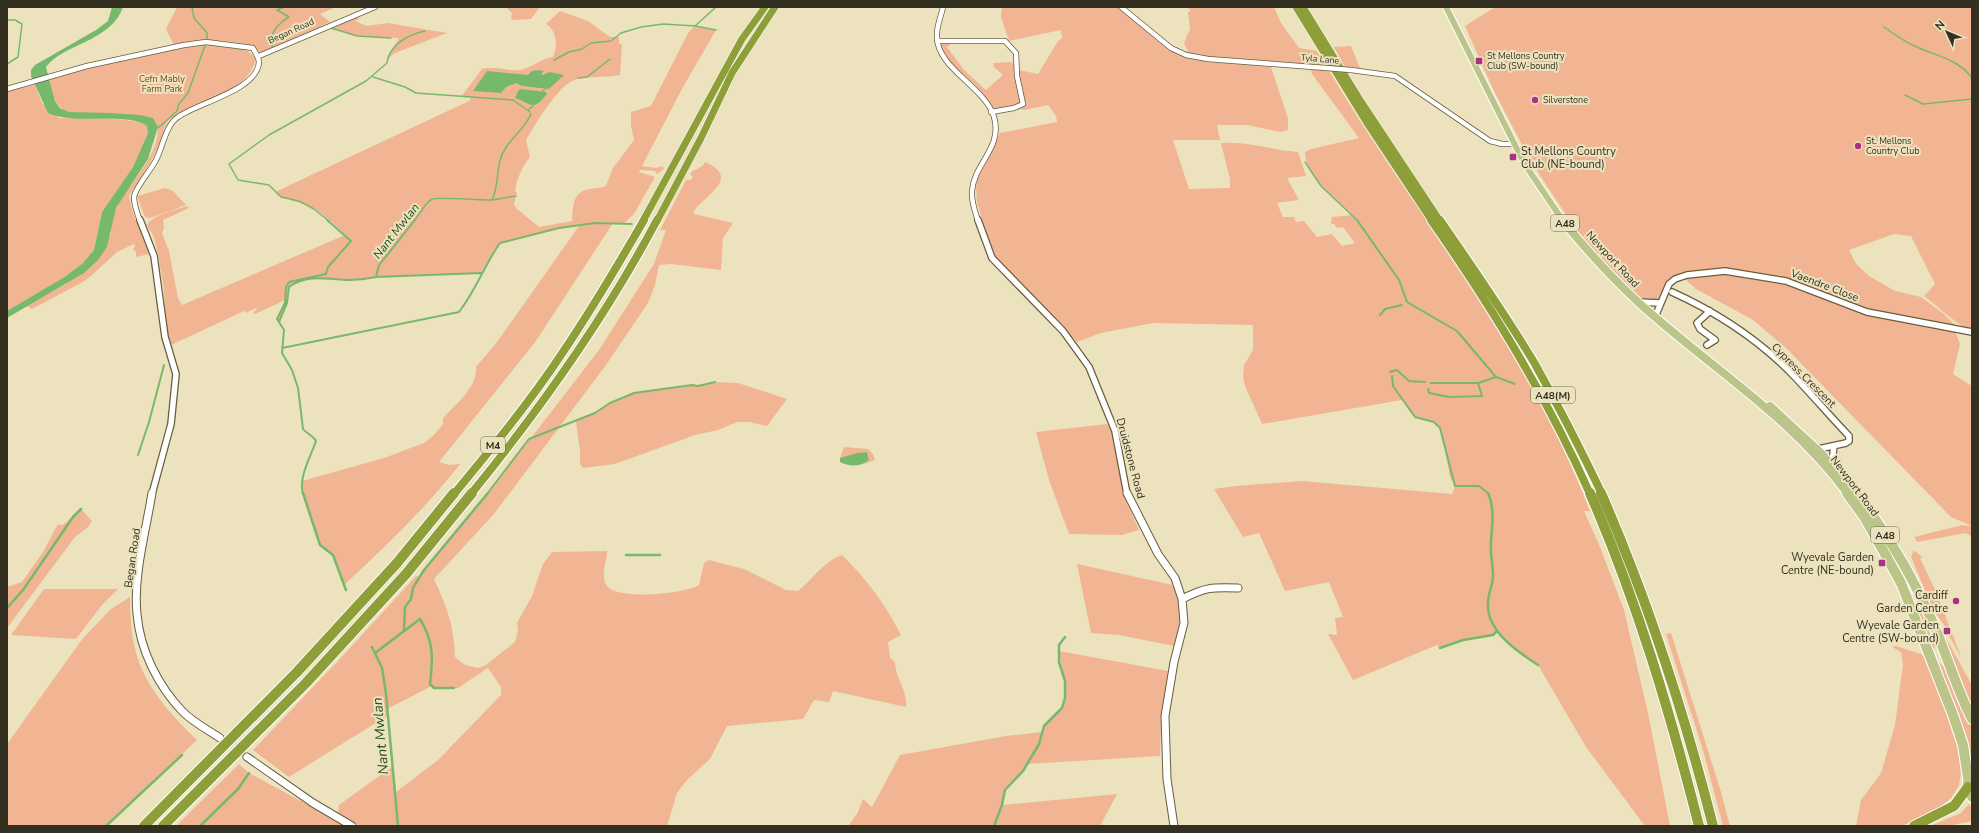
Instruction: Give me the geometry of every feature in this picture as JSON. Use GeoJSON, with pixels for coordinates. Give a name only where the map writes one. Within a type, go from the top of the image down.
{"type":"FeatureCollection","features":[{"type":"Feature","properties":{"kind":"highway","name":"M4"},"geometry":{"type":"LineString","coordinates":[[144,826],[297,672],[392,568],[508,428],[563,353],[611,278],[742,39],[765,7]]}},
{"type":"Feature","properties":{"kind":"highway","name":"M4"},"geometry":{"type":"LineString","coordinates":[[163,826],[312,678],[406,574],[517,438],[572,362],[649,235],[701,138],[732,73],[775,7]]}},
{"type":"Feature","properties":{"kind":"highway","name":"A48(M)"},"geometry":{"type":"LineString","coordinates":[[1296,7],[1378,141],[1507,333],[1534,379],[1569,446],[1604,524],[1638,612],[1674,726],[1699,826]]}},
{"type":"Feature","properties":{"kind":"highway","name":"A48(M)"},"geometry":{"type":"LineString","coordinates":[[1303,7],[1378,128],[1516,332],[1549,389],[1577,442],[1620,535],[1660,642],[1693,748],[1713,826]]}},
{"type":"Feature","properties":{"kind":"highway","name":"A48"},"geometry":{"type":"LineString","coordinates":[[1914,826],[1954,806],[1970,783]]}},
{"type":"Feature","properties":{"kind":"main road","name":"Newport Road"},"geometry":{"type":"LineString","coordinates":[[1446,7],[1524,163],[1559,216],[1592,256],[1655,317],[1745,389],[1815,450],[1832,462],[1865,503],[1905,567],[1933,624],[1954,680],[1972,719]]}},
{"type":"Feature","properties":{"kind":"main road","name":"Newport Road"},"geometry":{"type":"LineString","coordinates":[[1815,450],[1865,518],[1901,583],[1963,745],[1970,783]]}},
{"type":"Feature","properties":{"kind":"street","name":"Began Road"},"geometry":{"type":"LineString","coordinates":[[220,738],[182,712],[155,676],[143,641],[138,614],[138,579],[152,495],[171,424],[176,374],[165,337],[154,256],[136,210],[134,196],[156,161],[169,129],[176,118],[183,113],[225,96],[246,82],[260,63],[259,56],[375,7]]}},
{"type":"Feature","properties":{"kind":"street"},"geometry":{"type":"LineString","coordinates":[[943,7],[942,18],[937,31],[937,41],[1005,42],[1016,53],[1016,76],[1023,104],[1014,108],[991,112]]}},
{"type":"Feature","properties":{"kind":"street","name":"Tyla Lane"},"geometry":{"type":"LineString","coordinates":[[1120,7],[1171,48],[1186,55],[1208,59],[1351,70],[1395,76],[1412,86],[1490,141],[1502,144],[1514,144]]}},
{"type":"Feature","properties":{"kind":"street","name":"Druidstone Road"},"geometry":{"type":"LineString","coordinates":[[937,41],[957,72],[977,90],[991,112],[997,128],[997,134],[972,189],[972,199],[992,258],[1063,331],[1089,367],[1114,431],[1129,500],[1158,554],[1174,578],[1182,599],[1184,623],[1174,662],[1165,716],[1167,779],[1174,826]]}},
{"type":"Feature","properties":{"kind":"street"},"geometry":{"type":"LineString","coordinates":[[7,89],[51,76],[150,51],[206,42],[224,43],[253,48],[259,56]]}},
{"type":"Feature","properties":{"kind":"street","name":"Vaendre Close"},"geometry":{"type":"LineString","coordinates":[[1655,317],[1669,284],[1675,279],[1687,275],[1731,271],[1786,280],[1867,312],[1972,332]]}},
{"type":"Feature","properties":{"kind":"street","name":"Cypress Crescent"},"geometry":{"type":"LineString","coordinates":[[1672,292],[1704,306],[1777,360],[1849,436],[1849,441],[1815,450]]}},
{"type":"Feature","properties":{"kind":"street"},"geometry":{"type":"LineString","coordinates":[[1638,302],[1660,303]]}},
{"type":"Feature","properties":{"kind":"street"},"geometry":{"type":"LineString","coordinates":[[1707,345],[1715,340],[1700,329],[1697,323],[1710,311]]}},
{"type":"Feature","properties":{"kind":"street"},"geometry":{"type":"LineString","coordinates":[[1832,462],[1834,446]]}},
{"type":"Feature","properties":{"kind":"street"},"geometry":{"type":"LineString","coordinates":[[1182,599],[1202,589],[1218,587],[1238,588]]}},
{"type":"Feature","properties":{"kind":"street"},"geometry":{"type":"LineString","coordinates":[[247,757],[313,803],[352,826]]}},
{"type":"Feature","properties":{"kind":"green space"},"geometry":{"type":"Polygon","coordinates":[[[177,7],[336,7],[320,14],[330,22],[296,39],[261,53],[252,47],[230,42],[207,41],[174,45],[166,29],[177,7]]]}},
{"type":"Feature","properties":{"kind":"green space"},"geometry":{"type":"Polygon","coordinates":[[[506,7],[540,7],[531,19],[511,20],[512,13],[506,7]]]}},
{"type":"Feature","properties":{"kind":"green space"},"geometry":{"type":"Polygon","coordinates":[[[1002,7],[1118,7],[1179,54],[1191,57],[1271,67],[1288,118],[1288,130],[1280,132],[1247,125],[1217,125],[1220,140],[1173,140],[1189,189],[1230,188],[1230,179],[1221,143],[1250,144],[1298,152],[1306,176],[1287,178],[1299,200],[1277,203],[1283,217],[1294,217],[1296,222],[1304,221],[1317,237],[1332,234],[1342,246],[1355,243],[1343,227],[1337,228],[1334,224],[1331,224],[1332,217],[1352,215],[1315,179],[1306,162],[1305,152],[1311,149],[1359,138],[1312,74],[1310,68],[1328,69],[1370,137],[1481,302],[1502,336],[1527,378],[1561,444],[1581,488],[1590,511],[1584,511],[1600,547],[1624,610],[1648,713],[1670,826],[1645,826],[1586,747],[1538,665],[1517,651],[1497,631],[1493,635],[1463,640],[1440,648],[1437,645],[1353,680],[1328,634],[1337,635],[1335,618],[1343,617],[1329,582],[1285,591],[1259,533],[1243,537],[1214,489],[1302,481],[1452,494],[1455,486],[1450,477],[1441,429],[1435,423],[1415,417],[1402,400],[1262,424],[1245,386],[1243,377],[1244,365],[1253,350],[1253,325],[1153,323],[1101,333],[1077,342],[995,257],[989,243],[977,202],[976,186],[978,177],[1000,133],[1057,122],[1056,116],[1048,105],[1024,110],[1013,107],[993,111],[975,84],[946,57],[939,43],[952,43],[947,47],[964,70],[986,90],[1003,75],[994,67],[993,63],[1010,62],[1015,64],[1014,69],[1038,74],[1058,41],[1062,38],[1061,30],[1009,41],[1001,17],[1002,7]]]}},
{"type":"Feature","properties":{"kind":"green space"},"geometry":{"type":"Polygon","coordinates":[[[1187,7],[1274,7],[1281,23],[1299,48],[1317,51],[1325,66],[1210,57],[1186,53],[1188,51],[1184,43],[1190,29],[1188,12],[1191,11],[1187,7]]]}},
{"type":"Feature","properties":{"kind":"green space"},"geometry":{"type":"Polygon","coordinates":[[[1495,7],[1972,7],[1972,330],[1960,325],[1924,296],[1935,284],[1911,236],[1894,234],[1849,250],[1856,264],[1869,276],[1895,291],[1921,297],[1944,314],[1957,327],[1867,310],[1815,289],[1731,270],[1686,274],[1667,284],[1658,300],[1647,301],[1639,297],[1582,239],[1530,160],[1494,91],[1465,26],[1495,7]]]}},
{"type":"Feature","properties":{"kind":"green space"},"geometry":{"type":"Polygon","coordinates":[[[560,11],[588,21],[610,37],[619,37],[619,43],[622,45],[620,75],[582,78],[570,82],[548,105],[526,140],[530,157],[522,169],[519,177],[515,191],[517,193],[514,204],[516,208],[539,227],[572,221],[573,205],[577,196],[584,191],[606,186],[613,168],[634,140],[631,126],[631,112],[651,106],[688,33],[694,27],[716,30],[683,87],[642,166],[656,168],[662,166],[664,169],[657,174],[655,171],[640,170],[639,172],[655,177],[634,214],[623,224],[613,223],[536,341],[439,462],[449,465],[460,464],[447,481],[419,512],[343,586],[333,555],[320,545],[301,488],[302,481],[384,458],[424,443],[434,435],[443,424],[443,418],[470,388],[476,374],[476,367],[497,342],[579,226],[559,228],[500,243],[480,274],[376,277],[355,280],[309,279],[296,282],[289,287],[287,303],[279,322],[277,319],[285,300],[255,314],[253,312],[257,310],[256,308],[246,313],[244,311],[171,345],[166,329],[163,286],[158,253],[153,236],[147,225],[159,215],[187,206],[189,208],[163,220],[164,228],[162,233],[169,251],[178,298],[182,305],[345,235],[330,220],[317,211],[308,206],[283,198],[275,192],[469,101],[471,98],[461,97],[482,69],[492,68],[521,70],[553,57],[556,48],[556,39],[550,27],[546,24],[560,11]]]}},
{"type":"Feature","properties":{"kind":"green space"},"geometry":{"type":"Polygon","coordinates":[[[355,16],[360,19],[355,21],[366,26],[388,23],[447,33],[395,53],[386,60],[399,38],[357,36],[328,27],[355,16]]]}},
{"type":"Feature","properties":{"kind":"green space","name":"Cefn Mably Farm Park"},"geometry":{"type":"Polygon","coordinates":[[[211,44],[244,48],[256,58],[252,70],[235,87],[225,93],[190,108],[167,122],[156,152],[129,196],[132,210],[149,254],[136,257],[136,252],[133,250],[135,246],[134,244],[117,252],[91,276],[81,283],[32,309],[27,306],[66,284],[111,234],[112,220],[115,210],[151,155],[156,143],[158,132],[156,122],[69,112],[59,106],[54,98],[49,78],[160,49],[211,44]]]}},
{"type":"Feature","properties":{"kind":"green space"},"geometry":{"type":"Polygon","coordinates":[[[1351,46],[1360,68],[1345,67],[1334,47],[1351,46]]]}},
{"type":"Feature","properties":{"kind":"green space"},"geometry":{"type":"Polygon","coordinates":[[[35,85],[42,103],[59,118],[118,119],[130,121],[147,126],[148,133],[133,167],[102,212],[94,250],[83,263],[66,276],[7,311],[7,91],[35,85]]]}},
{"type":"Feature","properties":{"kind":"green space"},"geometry":{"type":"Polygon","coordinates":[[[705,162],[716,168],[720,174],[721,180],[712,193],[694,211],[694,214],[733,223],[723,238],[721,270],[671,264],[659,265],[655,285],[648,303],[606,365],[494,514],[434,579],[449,617],[455,657],[465,665],[478,668],[486,665],[515,642],[518,630],[517,623],[532,596],[543,564],[552,552],[607,551],[604,575],[605,583],[608,587],[615,591],[638,594],[667,593],[680,591],[699,585],[704,563],[709,560],[744,569],[786,590],[798,591],[830,561],[842,555],[875,592],[901,635],[888,642],[890,658],[895,662],[897,674],[905,695],[906,707],[833,691],[829,702],[814,700],[803,719],[727,726],[710,759],[687,780],[677,793],[667,826],[360,826],[338,813],[339,805],[393,766],[396,792],[438,760],[501,695],[501,687],[488,668],[458,688],[434,688],[432,686],[387,709],[387,716],[289,777],[253,750],[416,576],[420,577],[436,555],[477,508],[599,350],[654,264],[666,230],[660,230],[686,180],[690,180],[693,177],[690,174],[702,166],[705,162]]]}},
{"type":"Feature","properties":{"kind":"green space"},"geometry":{"type":"Polygon","coordinates":[[[165,188],[173,191],[186,205],[150,218],[145,217],[137,196],[165,188]]]}},
{"type":"Feature","properties":{"kind":"green space"},"geometry":{"type":"Polygon","coordinates":[[[1721,272],[1779,280],[1846,306],[1955,331],[1960,344],[1953,374],[1972,386],[1972,526],[1951,517],[1786,348],[1753,320],[1696,289],[1685,279],[1721,272]]]}},
{"type":"Feature","properties":{"kind":"green space"},"geometry":{"type":"Polygon","coordinates":[[[715,382],[738,383],[787,399],[767,426],[749,422],[737,422],[718,430],[695,435],[615,464],[583,468],[580,464],[576,421],[634,393],[692,385],[698,386],[715,382]]]}},
{"type":"Feature","properties":{"kind":"green space"},"geometry":{"type":"Polygon","coordinates":[[[1107,424],[1112,430],[1127,503],[1139,530],[1122,535],[1069,534],[1049,480],[1036,432],[1107,424]]]}},
{"type":"Feature","properties":{"kind":"green space"},"geometry":{"type":"Polygon","coordinates":[[[844,447],[868,449],[873,454],[875,460],[864,464],[869,460],[867,452],[840,458],[844,447]]]}},
{"type":"Feature","properties":{"kind":"green space"},"geometry":{"type":"Polygon","coordinates":[[[81,509],[92,521],[88,527],[75,537],[7,628],[7,587],[22,582],[43,552],[58,524],[62,525],[81,509]]]}},
{"type":"Feature","properties":{"kind":"green space"},"geometry":{"type":"Polygon","coordinates":[[[1962,525],[1972,526],[1972,537],[1966,533],[1917,542],[1914,537],[1962,525]]]}},
{"type":"Feature","properties":{"kind":"green space"},"geometry":{"type":"Polygon","coordinates":[[[1911,551],[1916,552],[1923,558],[1920,558],[1936,592],[1962,659],[1950,638],[1947,629],[1932,608],[1912,559],[1911,556],[1913,553],[1911,551]]]}},
{"type":"Feature","properties":{"kind":"green space"},"geometry":{"type":"Polygon","coordinates":[[[1077,564],[1173,585],[1180,609],[1178,629],[1174,646],[1119,635],[1091,633],[1077,564]]]}},
{"type":"Feature","properties":{"kind":"green space"},"geometry":{"type":"Polygon","coordinates":[[[44,589],[118,589],[102,605],[76,639],[11,635],[44,589]]]}},
{"type":"Feature","properties":{"kind":"green space"},"geometry":{"type":"Polygon","coordinates":[[[130,597],[131,623],[139,663],[152,687],[168,710],[197,740],[106,826],[7,826],[7,744],[83,638],[111,609],[130,597]]]}},
{"type":"Feature","properties":{"kind":"green space"},"geometry":{"type":"Polygon","coordinates":[[[1918,604],[1935,646],[1933,651],[1931,651],[1914,607],[1918,604]]]}},
{"type":"Feature","properties":{"kind":"green space"},"geometry":{"type":"Polygon","coordinates":[[[1671,633],[1721,792],[1730,826],[1723,826],[1703,750],[1666,634],[1671,633]]]}},
{"type":"Feature","properties":{"kind":"green space"},"geometry":{"type":"Polygon","coordinates":[[[1946,638],[1972,685],[1972,709],[1956,674],[1946,638]]]}},
{"type":"Feature","properties":{"kind":"green space"},"geometry":{"type":"Polygon","coordinates":[[[1896,646],[1921,654],[1926,658],[1941,694],[1958,746],[1961,773],[1959,785],[1952,797],[1939,808],[1902,826],[1856,826],[1861,800],[1881,773],[1895,725],[1903,664],[1901,652],[1892,647],[1896,646]]]}},
{"type":"Feature","properties":{"kind":"green space"},"geometry":{"type":"Polygon","coordinates":[[[1059,651],[1168,671],[1161,720],[1160,756],[1027,764],[1005,790],[1003,805],[1117,794],[1100,826],[848,826],[857,814],[863,799],[872,807],[900,755],[1006,736],[1042,732],[1047,722],[1061,709],[1064,703],[1065,689],[1059,651]]]}},
{"type":"Feature","properties":{"kind":"green space"},"geometry":{"type":"Polygon","coordinates":[[[1935,660],[1946,668],[1958,701],[1972,727],[1971,762],[1963,728],[1935,660]]]}},
{"type":"Feature","properties":{"kind":"green space"},"geometry":{"type":"Polygon","coordinates":[[[239,764],[249,773],[347,826],[176,826],[239,764]]]}},
{"type":"Feature","properties":{"kind":"green space"},"geometry":{"type":"Polygon","coordinates":[[[1969,804],[1972,807],[1972,821],[1948,826],[1930,826],[1961,813],[1969,804]]]}},
{"type":"Feature","properties":{"kind":"shaded area"},"geometry":{"type":"Polygon","coordinates":[[[112,7],[123,7],[117,19],[108,28],[98,35],[64,52],[46,67],[55,101],[60,108],[69,112],[140,115],[153,118],[158,127],[148,159],[116,208],[107,247],[98,260],[84,273],[7,318],[7,311],[66,276],[83,263],[94,250],[102,212],[133,167],[148,133],[147,126],[127,119],[72,118],[59,117],[48,113],[31,76],[31,70],[35,65],[96,30],[108,21],[112,7]]]}},
{"type":"Feature","properties":{"kind":"shaded area"},"geometry":{"type":"Polygon","coordinates":[[[487,71],[528,75],[532,71],[544,71],[541,74],[543,75],[549,72],[564,75],[549,89],[522,86],[516,83],[506,87],[501,93],[473,91],[487,71]]]}},
{"type":"Feature","properties":{"kind":"shaded area"},"geometry":{"type":"Polygon","coordinates":[[[520,89],[546,92],[547,94],[538,103],[532,105],[515,98],[520,89]]]}},
{"type":"Feature","properties":{"kind":"shaded area"},"geometry":{"type":"Polygon","coordinates":[[[867,452],[869,460],[862,464],[851,465],[840,462],[840,458],[867,452]]]}},
{"type":"Feature","properties":{"kind":"waterway"},"geometry":{"type":"LineString","coordinates":[[158,128],[177,111],[179,104],[188,93],[207,40],[207,33],[194,18],[192,7]]}},
{"type":"Feature","properties":{"kind":"waterway"},"geometry":{"type":"LineString","coordinates":[[272,47],[274,31],[289,17],[277,10],[284,7]]}},
{"type":"Feature","properties":{"kind":"waterway"},"geometry":{"type":"LineString","coordinates":[[695,26],[716,7]]}},
{"type":"Feature","properties":{"kind":"waterway"},"geometry":{"type":"LineString","coordinates":[[7,20],[15,20],[22,24],[18,57],[7,64]]}},
{"type":"Feature","properties":{"kind":"waterway"},"geometry":{"type":"LineString","coordinates":[[554,60],[569,52],[582,49],[591,43],[611,41],[621,33],[641,27],[663,24],[695,26]]}},
{"type":"Feature","properties":{"kind":"waterway"},"geometry":{"type":"LineString","coordinates":[[695,26],[716,30]]}},
{"type":"Feature","properties":{"kind":"waterway"},"geometry":{"type":"LineString","coordinates":[[1884,27],[1910,44],[1955,63],[1972,78]]}},
{"type":"Feature","properties":{"kind":"waterway"},"geometry":{"type":"LineString","coordinates":[[331,28],[357,36],[391,38]]}},
{"type":"Feature","properties":{"kind":"waterway"},"geometry":{"type":"LineString","coordinates":[[329,221],[314,209],[299,201],[281,197],[269,185],[238,180],[229,164],[269,135],[366,81],[387,63],[392,51],[401,41],[419,32],[425,31]]}},
{"type":"Feature","properties":{"kind":"waterway"},"geometry":{"type":"LineString","coordinates":[[578,78],[587,77],[610,59]]}},
{"type":"Feature","properties":{"kind":"waterway"},"geometry":{"type":"LineString","coordinates":[[373,77],[405,87],[416,93],[513,100],[530,112]]}},
{"type":"Feature","properties":{"kind":"waterway"},"geometry":{"type":"LineString","coordinates":[[542,92],[545,89]]}},
{"type":"Feature","properties":{"kind":"waterway"},"geometry":{"type":"LineString","coordinates":[[1905,95],[1923,104],[1972,99]]}},
{"type":"Feature","properties":{"kind":"waterway"},"geometry":{"type":"LineString","coordinates":[[528,110],[533,106]]}},
{"type":"Feature","properties":{"kind":"waterway","name":"Nant Mwlan"},"geometry":{"type":"LineString","coordinates":[[492,200],[502,155],[508,144],[526,124],[531,114]]}},
{"type":"Feature","properties":{"kind":"waterway"},"geometry":{"type":"LineString","coordinates":[[1305,162],[1321,186],[1357,220]]}},
{"type":"Feature","properties":{"kind":"waterway"},"geometry":{"type":"LineString","coordinates":[[492,200],[516,196]]}},
{"type":"Feature","properties":{"kind":"waterway","name":"Nant Mwlan"},"geometry":{"type":"LineString","coordinates":[[414,221],[429,201],[435,198],[492,200]]}},
{"type":"Feature","properties":{"kind":"waterway"},"geometry":{"type":"LineString","coordinates":[[279,322],[277,319],[285,303],[286,287],[289,282],[326,274],[328,267],[351,241],[327,220]]}},
{"type":"Feature","properties":{"kind":"waterway","name":"Nant Mwlan"},"geometry":{"type":"LineString","coordinates":[[376,277],[379,265],[415,220]]}},
{"type":"Feature","properties":{"kind":"waterway"},"geometry":{"type":"LineString","coordinates":[[1357,220],[1399,280],[1407,302],[1457,331],[1496,377]]}},
{"type":"Feature","properties":{"kind":"waterway"},"geometry":{"type":"LineString","coordinates":[[282,348],[459,312],[500,243],[559,228],[595,223],[632,224]]}},
{"type":"Feature","properties":{"kind":"waterway"},"geometry":{"type":"LineString","coordinates":[[376,277],[481,273]]}},
{"type":"Feature","properties":{"kind":"waterway","name":"Nant Mwlan"},"geometry":{"type":"LineString","coordinates":[[279,322],[287,303],[289,287],[296,283],[303,280],[317,278],[351,280],[376,277]]}},
{"type":"Feature","properties":{"kind":"waterway"},"geometry":{"type":"LineString","coordinates":[[1380,315],[1385,309],[1402,305]]}},
{"type":"Feature","properties":{"kind":"waterway","name":"Nant Mwlan"},"geometry":{"type":"LineString","coordinates":[[279,322],[284,330],[282,348]]}},
{"type":"Feature","properties":{"kind":"waterway","name":"Nant Mwlan"},"geometry":{"type":"LineString","coordinates":[[282,348],[282,353],[292,370],[298,388],[303,429],[316,441],[302,481],[303,494]]}},
{"type":"Feature","properties":{"kind":"waterway"},"geometry":{"type":"LineString","coordinates":[[138,455],[149,422],[164,365]]}},
{"type":"Feature","properties":{"kind":"waterway"},"geometry":{"type":"LineString","coordinates":[[1390,372],[1397,370],[1409,381],[1425,382]]}},
{"type":"Feature","properties":{"kind":"waterway"},"geometry":{"type":"LineString","coordinates":[[1392,376],[1393,386],[1415,417],[1434,422],[1440,428],[1455,486],[1479,486],[1488,493]]}},
{"type":"Feature","properties":{"kind":"waterway"},"geometry":{"type":"LineString","coordinates":[[1478,383],[1496,377]]}},
{"type":"Feature","properties":{"kind":"waterway"},"geometry":{"type":"LineString","coordinates":[[1496,377],[1515,384]]}},
{"type":"Feature","properties":{"kind":"waterway"},"geometry":{"type":"LineString","coordinates":[[487,494],[529,439],[595,413],[610,403],[634,393],[692,385],[698,386],[715,382]]}},
{"type":"Feature","properties":{"kind":"waterway"},"geometry":{"type":"LineString","coordinates":[[1431,383],[1478,383]]}},
{"type":"Feature","properties":{"kind":"waterway"},"geometry":{"type":"LineString","coordinates":[[1428,389],[1429,393],[1449,397],[1482,396],[1478,383]]}},
{"type":"Feature","properties":{"kind":"waterway","name":"Nant Mwlan"},"geometry":{"type":"LineString","coordinates":[[303,493],[320,545],[333,555],[346,590]]}},
{"type":"Feature","properties":{"kind":"waterway"},"geometry":{"type":"LineString","coordinates":[[404,630],[405,607],[411,599],[413,588],[424,570],[488,493]]}},
{"type":"Feature","properties":{"kind":"waterway"},"geometry":{"type":"LineString","coordinates":[[1488,493],[1492,505],[1491,546],[1493,576],[1488,599],[1489,613],[1492,623],[1505,640],[1521,654],[1538,665]]}},
{"type":"Feature","properties":{"kind":"waterway"},"geometry":{"type":"LineString","coordinates":[[7,608],[23,590],[73,517],[81,509]]}},
{"type":"Feature","properties":{"kind":"waterway"},"geometry":{"type":"LineString","coordinates":[[626,555],[660,555]]}},
{"type":"Feature","properties":{"kind":"waterway"},"geometry":{"type":"LineString","coordinates":[[375,653],[420,619],[425,627],[430,643],[432,658],[430,684],[434,688],[454,688]]}},
{"type":"Feature","properties":{"kind":"waterway"},"geometry":{"type":"LineString","coordinates":[[1440,648],[1463,640],[1493,635],[1497,631]]}},
{"type":"Feature","properties":{"kind":"waterway"},"geometry":{"type":"LineString","coordinates":[[994,826],[1002,805],[1005,790],[1023,771],[1039,744],[1044,726],[1062,708],[1065,698],[1065,681],[1059,662],[1059,645],[1065,637]]}},
{"type":"Feature","properties":{"kind":"waterway","name":"Nant Mwlan"},"geometry":{"type":"LineString","coordinates":[[372,647],[382,668],[386,694],[398,826]]}},
{"type":"Feature","properties":{"kind":"waterway"},"geometry":{"type":"LineString","coordinates":[[106,826],[182,755]]}},
{"type":"Feature","properties":{"kind":"waterway"},"geometry":{"type":"LineString","coordinates":[[200,826],[238,789],[249,773]]}},
{"type":"Feature","properties":{"kind":"tunnel"},"geometry":{"type":"LineString","coordinates":[[226,741],[247,757]]}},
{"type":"Feature","properties":{"kind":"place","name":"St Mellons Country Club (SW-bound)"},"geometry":{"type":"Point","coordinates":[1479,61]}},
{"type":"Feature","properties":{"kind":"place","name":"Silverstone"},"geometry":{"type":"Point","coordinates":[1535,100]}},
{"type":"Feature","properties":{"kind":"place","name":"St. Mellons Country Club"},"geometry":{"type":"Point","coordinates":[1858,146]}},
{"type":"Feature","properties":{"kind":"place","name":"St Mellons Country Club (NE-bound)"},"geometry":{"type":"Point","coordinates":[1513,157]}},
{"type":"Feature","properties":{"kind":"place","name":"Wyevale Garden Centre (NE-bound)"},"geometry":{"type":"Point","coordinates":[1882,563]}},
{"type":"Feature","properties":{"kind":"place","name":"Cardiff Garden Centre"},"geometry":{"type":"Point","coordinates":[1956,601]}},
{"type":"Feature","properties":{"kind":"place","name":"Wyevale Garden Centre (SW-bound)"},"geometry":{"type":"Point","coordinates":[1947,631]}}]}
